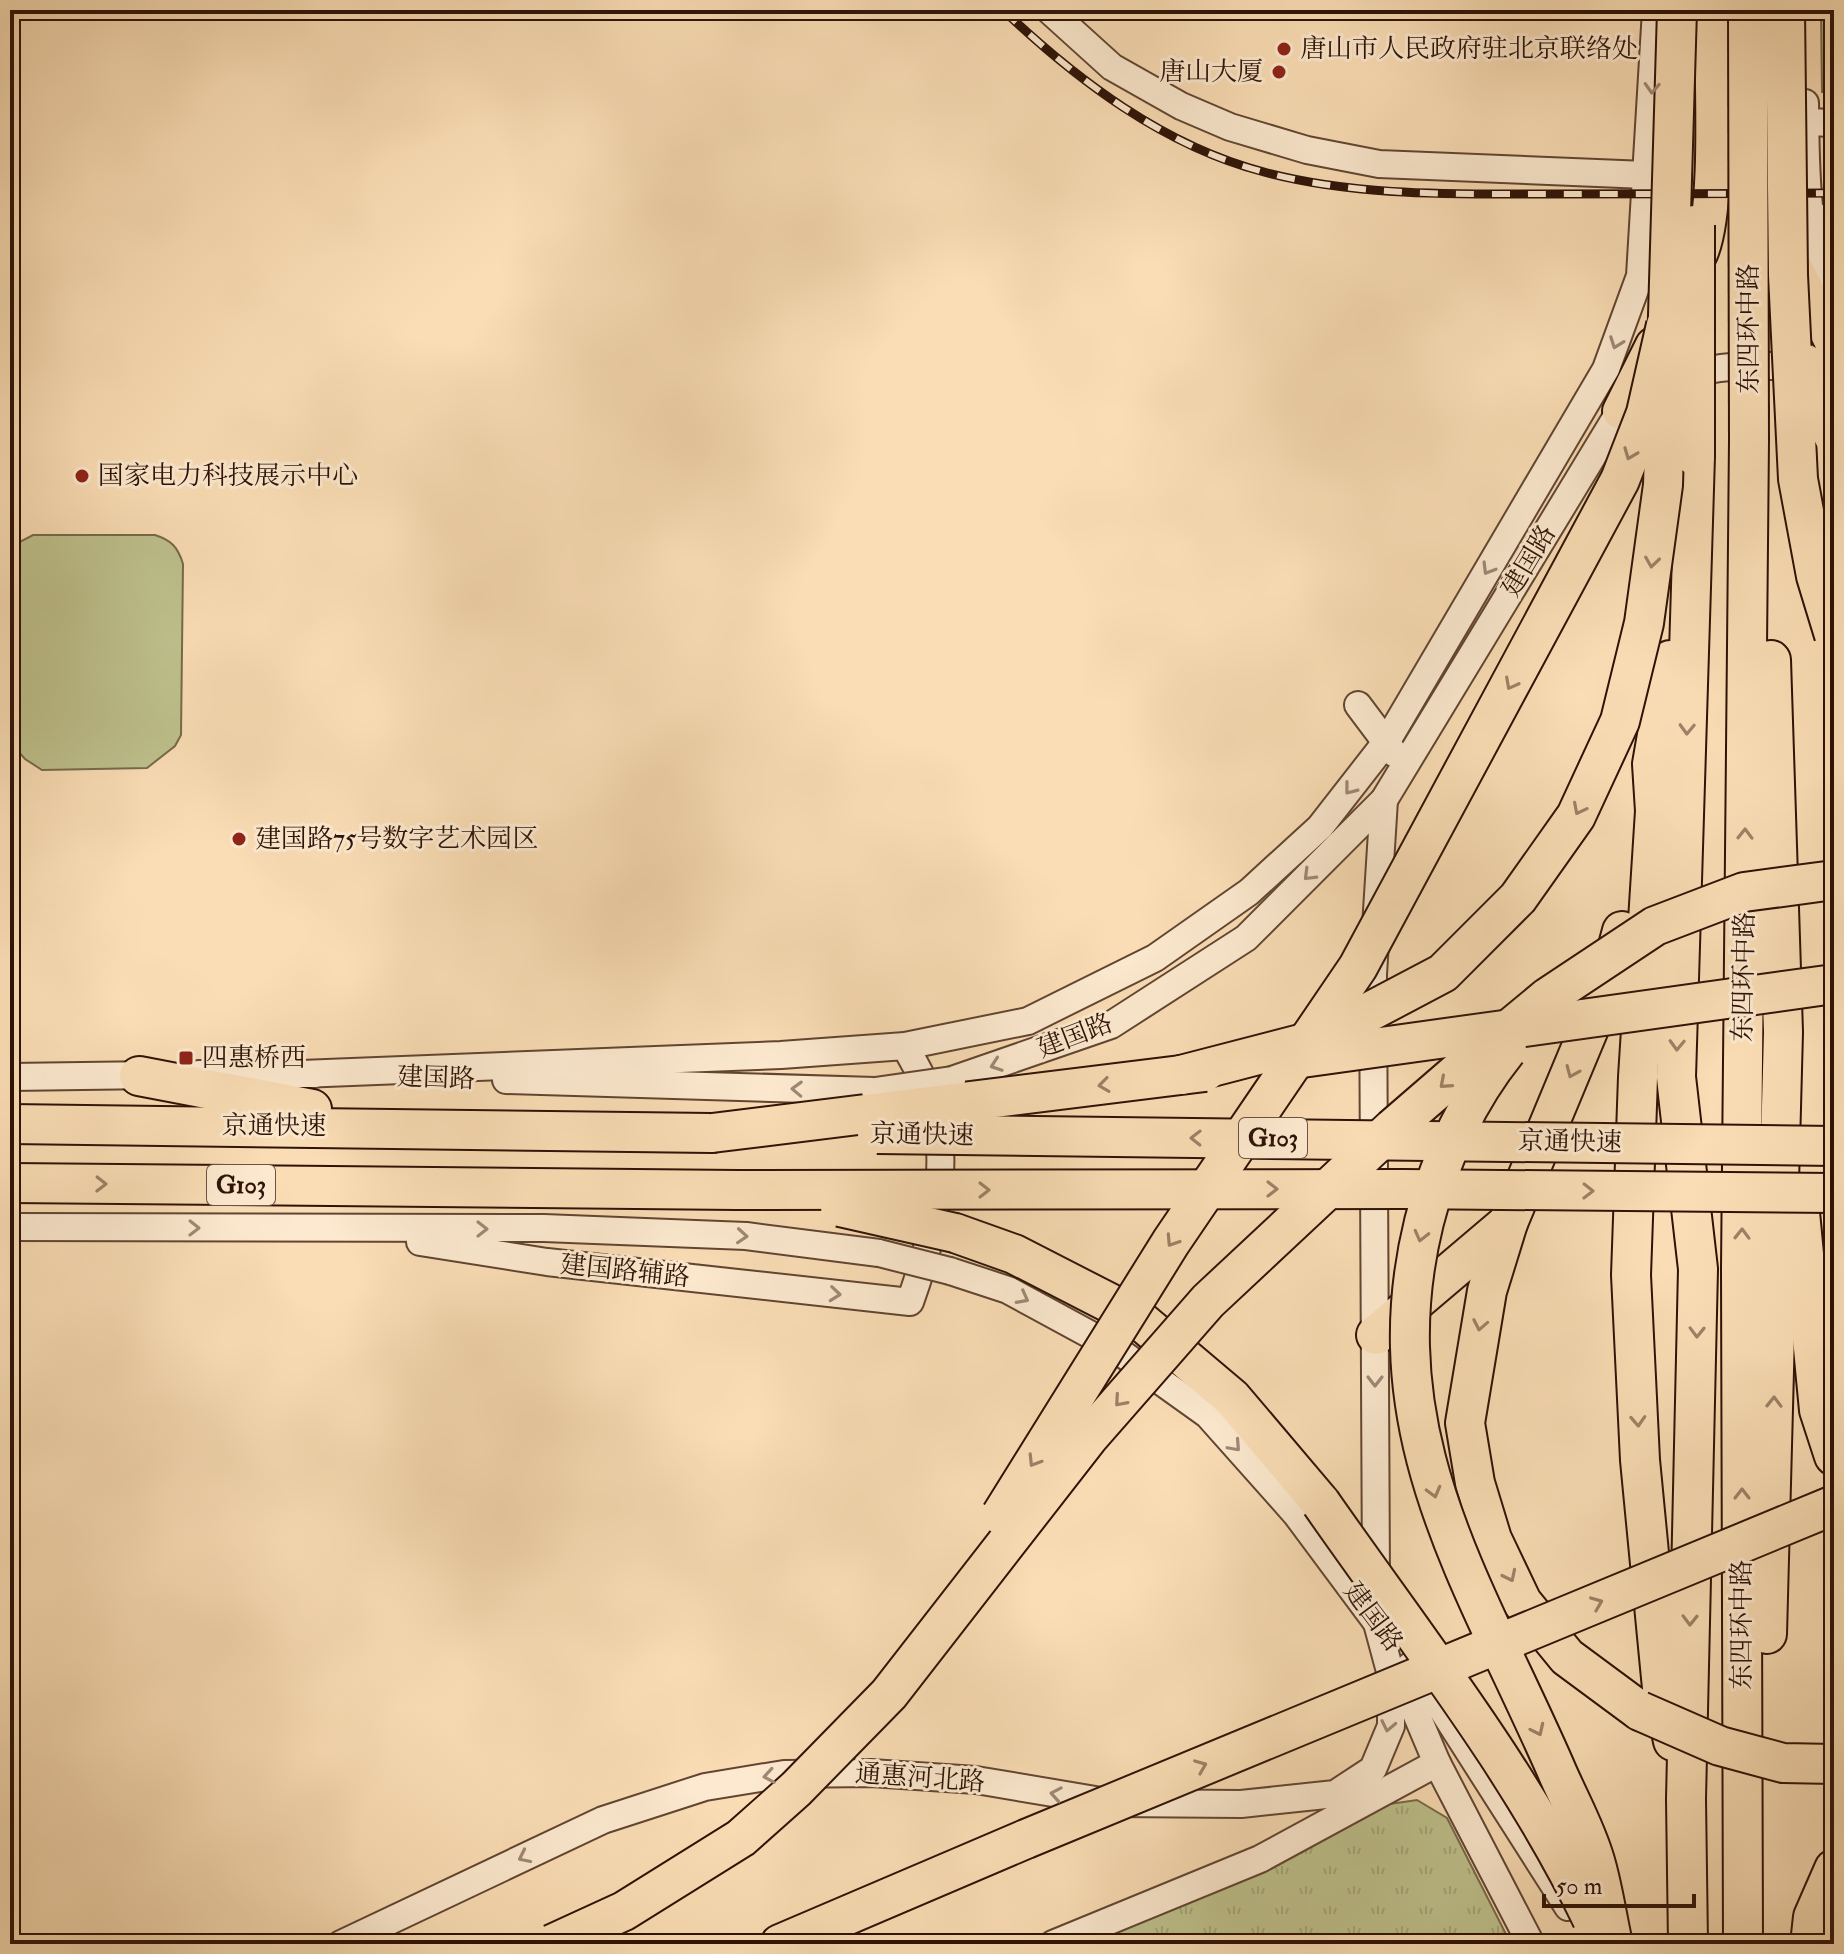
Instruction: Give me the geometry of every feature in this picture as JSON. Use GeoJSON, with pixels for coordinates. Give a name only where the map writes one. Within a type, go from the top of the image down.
{"type":"FeatureCollection","features":[{"type":"Feature","properties":{"kind":"highway"},"geometry":{"type":"LineString","coordinates":[[1181,1075],[1316,1040],[1443,973],[1518,898],[1576,816],[1620,721],[1644,623],[1663,485],[1666,325],[1699,12]]}},
{"type":"Feature","properties":{"kind":"highway","name":"东四环中路"},"geometry":{"type":"LineString","coordinates":[[1688,1944],[1686,1799],[1698,1269],[1676,1077],[1694,526],[1699,12]]}},
{"type":"Feature","properties":{"kind":"highway"},"geometry":{"type":"LineString","coordinates":[[1774,12],[1798,479],[1816,576],[1834,635]]}},
{"type":"Feature","properties":{"kind":"highway","name":"东四环中路"},"geometry":{"type":"LineString","coordinates":[[1743,1944],[1741,1268],[1749,440],[1774,12]]}},
{"type":"Feature","properties":{"kind":"highway"},"geometry":{"type":"LineString","coordinates":[[1785,259],[1824,386],[1834,437]]}},
{"type":"Feature","properties":{"kind":"highway"},"geometry":{"type":"LineString","coordinates":[[889,1694],[1171,1242],[1358,967],[1620,480],[1646,413],[1666,325]]}},
{"type":"Feature","properties":{"kind":"highway"},"geometry":{"type":"LineString","coordinates":[[1824,386],[1819,459],[1834,532]]}},
{"type":"Feature","properties":{"kind":"highway"},"geometry":{"type":"LineString","coordinates":[[1749,440],[1765,494],[1783,1032],[1819,1410],[1834,1456]]}},
{"type":"Feature","properties":{"kind":"highway"},"geometry":{"type":"LineString","coordinates":[[1686,1799],[1662,1688],[1640,1460],[1631,1275],[1638,1077],[1655,811],[1652,764],[1694,526]]}},
{"type":"Feature","properties":{"kind":"highway"},"geometry":{"type":"LineString","coordinates":[[1655,811],[1608,983],[1508,1223],[1487,1291],[1465,1423],[1475,1483],[1492,1539],[1522,1602],[1567,1657],[1640,1711],[1720,1746],[1783,1763],[1834,1764]]}},
{"type":"Feature","properties":{"kind":"highway"},"geometry":{"type":"LineString","coordinates":[[552,1944],[624,1911],[741,1838],[889,1694],[1088,1438],[1208,1301],[1393,1128],[1548,997],[1655,926],[1744,892],[1834,880]]}},
{"type":"Feature","properties":{"kind":"highway"},"geometry":{"type":"LineString","coordinates":[[712,1133],[1181,1075],[1834,984]]}},
{"type":"Feature","properties":{"kind":"highway"},"geometry":{"type":"LineString","coordinates":[[1548,997],[1479,1084],[1436,1175],[1412,1269],[1408,1365],[1420,1437],[1438,1507],[1595,1860],[1613,1944]]}},
{"type":"Feature","properties":{"kind":"highway"},"geometry":{"type":"LineString","coordinates":[[1743,1842],[1764,1705],[1783,1032]]}},
{"type":"Feature","properties":{"kind":"highway"},"geometry":{"type":"LineString","coordinates":[[139,1076],[405,1127]]}},
{"type":"Feature","properties":{"kind":"highway","name":"京通快速"},"geometry":{"type":"LineString","coordinates":[[22,1123],[1834,1146]]}},
{"type":"Feature","properties":{"kind":"highway","name":"京通快速"},"geometry":{"type":"LineString","coordinates":[[14,1183],[738,1190],[1404,1189],[1834,1193]]}},
{"type":"Feature","properties":{"kind":"highway"},"geometry":{"type":"LineString","coordinates":[[738,1190],[883,1214],[955,1233],[1014,1254],[1135,1316],[1232,1398],[1321,1503],[1507,1771],[1565,1862],[1602,1944]]}},
{"type":"Feature","properties":{"kind":"highway"},"geometry":{"type":"LineString","coordinates":[[1376,1335],[1508,1223]]}},
{"type":"Feature","properties":{"kind":"highway"},"geometry":{"type":"LineString","coordinates":[[780,1944],[1834,1505]]}},
{"type":"Feature","properties":{"kind":"highway"},"geometry":{"type":"LineString","coordinates":[[1822,1936],[1834,1869]]}},
{"type":"Feature","properties":{"kind":"main road"},"geometry":{"type":"LineString","coordinates":[[1699,12],[1774,12]]}},
{"type":"Feature","properties":{"kind":"main road","name":"东四环中路"},"geometry":{"type":"LineString","coordinates":[[1620,411],[1706,243],[1699,12]]}},
{"type":"Feature","properties":{"kind":"main road"},"geometry":{"type":"LineString","coordinates":[[1706,243],[1728,256],[1785,259],[1821,218]]}},
{"type":"Feature","properties":{"kind":"main road","name":"东四环中路"},"geometry":{"type":"LineString","coordinates":[[1785,259],[1834,346]]}},
{"type":"Feature","properties":{"kind":"street"},"geometry":{"type":"LineString","coordinates":[[1049,10],[1112,67],[1181,106],[1230,127],[1307,150],[1379,164],[1646,175]]}},
{"type":"Feature","properties":{"kind":"street"},"geometry":{"type":"LineString","coordinates":[[301,1074],[781,1055],[905,1046],[1028,1021],[1155,958],[1249,892],[1320,827],[1387,741],[1606,369],[1640,276],[1656,10]]}},
{"type":"Feature","properties":{"kind":"street"},"geometry":{"type":"LineString","coordinates":[[1774,12],[1804,60],[1805,122],[1821,218],[1817,261],[1834,299]]}},
{"type":"Feature","properties":{"kind":"street"},"geometry":{"type":"LineString","coordinates":[[1805,122],[1834,123]]}},
{"type":"Feature","properties":{"kind":"street","name":"建国路"},"geometry":{"type":"LineString","coordinates":[[10,1077],[301,1074],[875,1091],[952,1080],[1111,1025],[1246,938],[1384,800],[1620,411],[1678,376],[1725,364],[1794,366],[1824,386]]}},
{"type":"Feature","properties":{"kind":"street"},"geometry":{"type":"LineString","coordinates":[[1358,705],[1404,767]]}},
{"type":"Feature","properties":{"kind":"street"},"geometry":{"type":"LineString","coordinates":[[1384,800],[1373,974],[1377,1623],[1437,1763],[1531,1944]]}},
{"type":"Feature","properties":{"kind":"street","name":"建国路辅路"},"geometry":{"type":"LineString","coordinates":[[341,1230],[547,1262],[910,1302],[932,1240],[941,1165],[931,1098],[905,1046]]}},
{"type":"Feature","properties":{"kind":"street","name":"建国路"},"geometry":{"type":"LineString","coordinates":[[10,1227],[544,1228],[746,1236],[879,1253],[1008,1290],[1113,1347],[1208,1415],[1296,1514],[1443,1711],[1578,1922],[1602,1944]]}},
{"type":"Feature","properties":{"kind":"street","name":"通惠河北路"},"geometry":{"type":"LineString","coordinates":[[341,1944],[603,1820],[705,1787],[784,1774],[871,1773],[976,1780],[1113,1803],[1241,1804],[1335,1794],[1373,1769],[1391,1726],[1391,1675],[1377,1623]]}},
{"type":"Feature","properties":{"kind":"street"},"geometry":{"type":"LineString","coordinates":[[1053,1944],[1260,1859],[1437,1763]]}},
{"type":"Feature","properties":{"kind":"green space"},"geometry":{"type":"Polygon","coordinates":[[[1821,10],[1834,10],[1834,92],[1822,92],[1821,10]]]}},
{"type":"Feature","properties":{"kind":"green space"},"geometry":{"type":"Polygon","coordinates":[[[33,535],[155,535],[170,542],[179,553],[183,564],[181,735],[175,746],[147,768],[42,770],[25,759],[10,742],[10,547],[33,535]]]}},
{"type":"Feature","properties":{"kind":"green space"},"geometry":{"type":"Polygon","coordinates":[[[1417,1800],[1447,1818],[1511,1944],[1091,1944],[1176,1906],[1376,1806],[1417,1800]]]}},
{"type":"Feature","properties":{"kind":"railway"},"geometry":{"type":"LineString","coordinates":[[1003,10],[1092,85],[1157,128],[1227,160],[1298,180],[1367,190],[1437,193],[1834,193]]}},
{"type":"Feature","properties":{"kind":"place","name":"唐山市人民政府驻北京联络处"},"geometry":{"type":"Point","coordinates":[1284,49]}},
{"type":"Feature","properties":{"kind":"place","name":"唐山大厦"},"geometry":{"type":"Point","coordinates":[1279,72]}},
{"type":"Feature","properties":{"kind":"place","name":"国家电力科技展示中心"},"geometry":{"type":"Point","coordinates":[82,476]}},
{"type":"Feature","properties":{"kind":"place","name":"建国路75号数字艺术园区"},"geometry":{"type":"Point","coordinates":[239,839]}},
{"type":"Feature","properties":{"kind":"place","name":"四惠桥西"},"geometry":{"type":"Point","coordinates":[186,1058]}}]}
